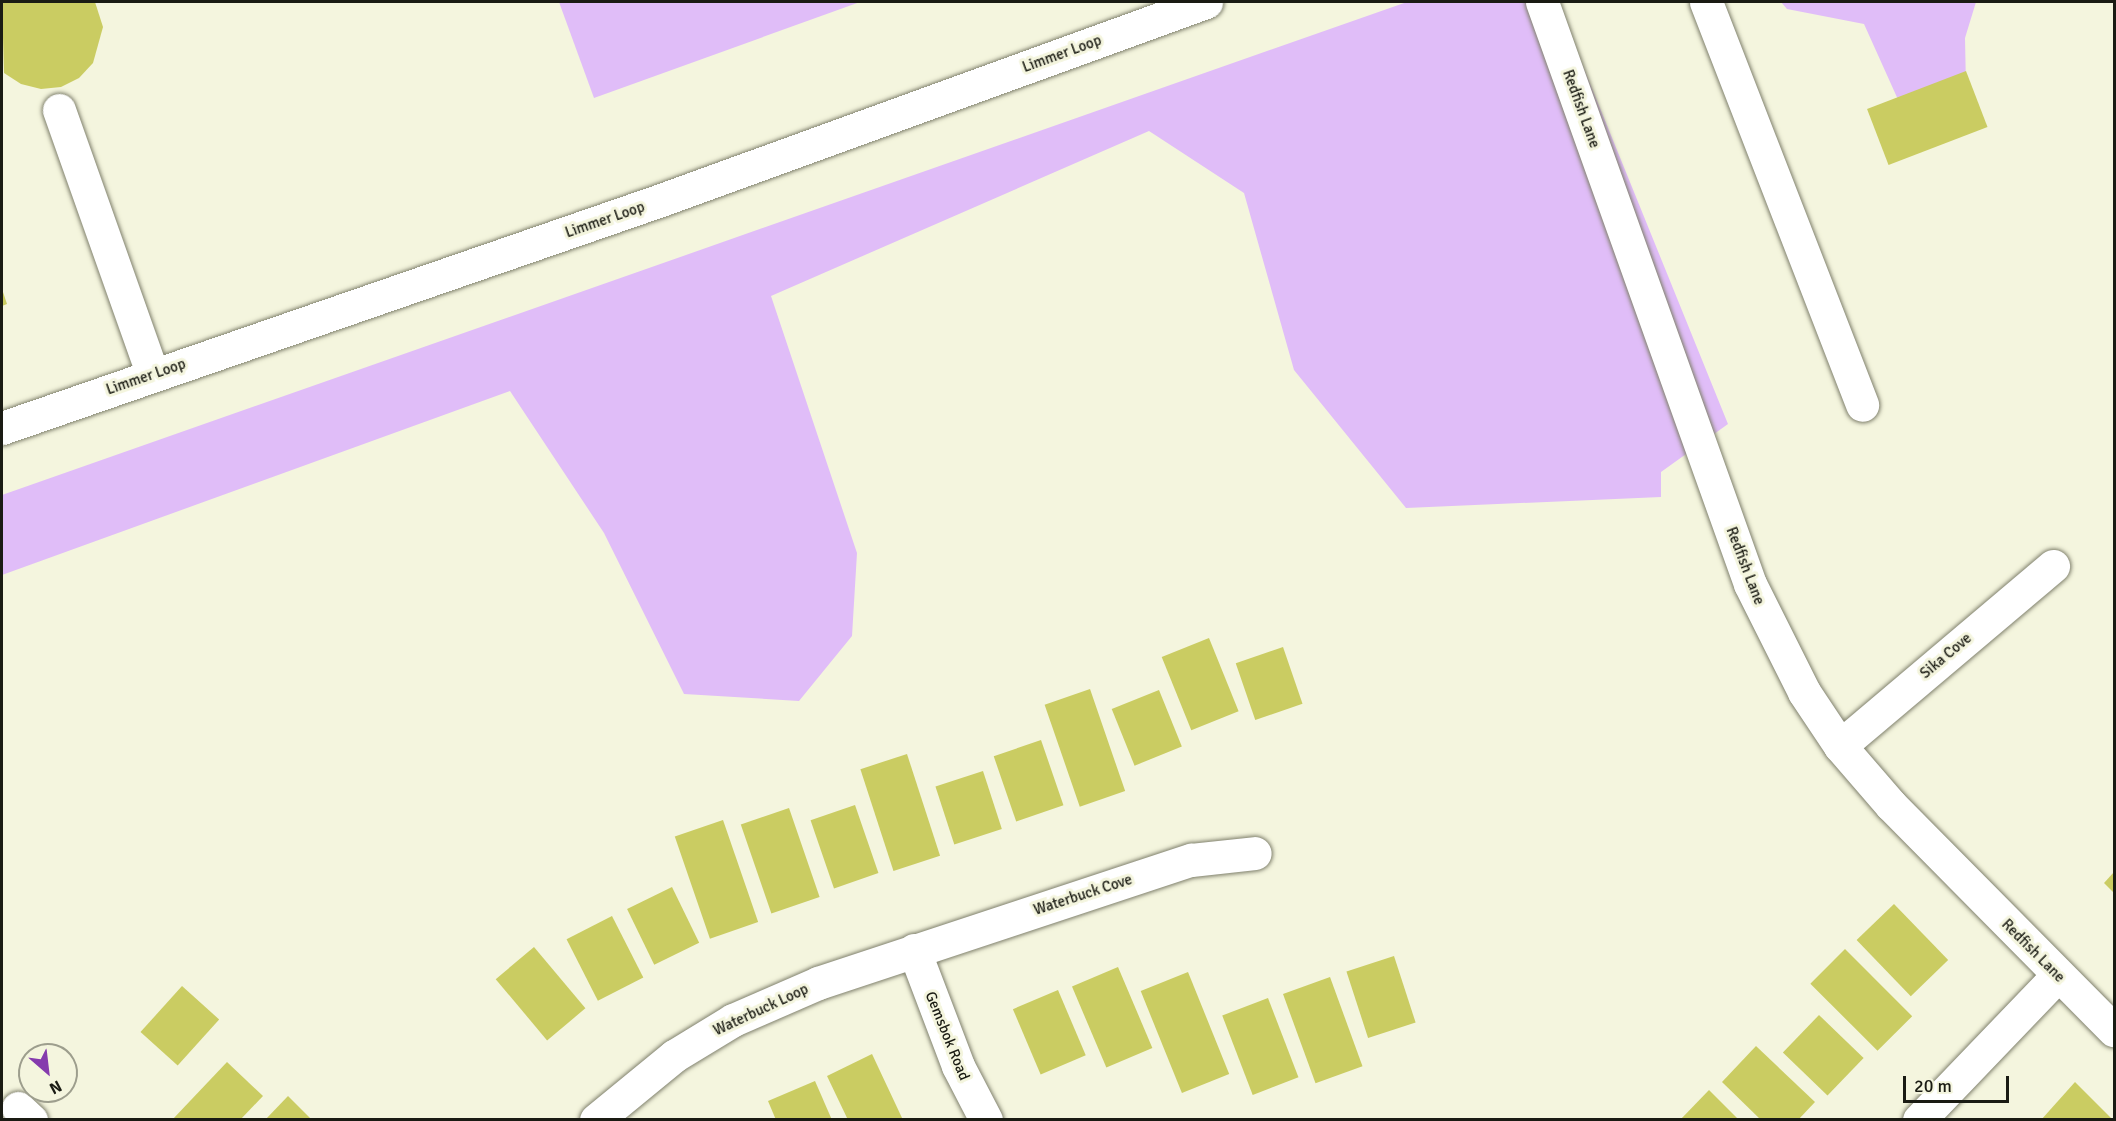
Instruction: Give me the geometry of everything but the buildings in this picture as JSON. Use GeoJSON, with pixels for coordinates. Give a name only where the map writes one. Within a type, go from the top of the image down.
{"type":"FeatureCollection","features":[{"type":"Feature","properties":{"kind":"street","name":"Limmer Loop"},"geometry":{"type":"LineString","coordinates":[[2,428],[661,200],[1206,2]]}},
{"type":"Feature","properties":{"kind":"street","name":"Redfish Lane"},"geometry":{"type":"LineString","coordinates":[[1542,2],[1750,584],[1804,692],[1840,746],[1891,805],[2057,976],[2115,1030]]}},
{"type":"Feature","properties":{"kind":"street"},"geometry":{"type":"LineString","coordinates":[[1706,2],[1862,405]]}},
{"type":"Feature","properties":{"kind":"street"},"geometry":{"type":"LineString","coordinates":[[59,110],[153,375]]}},
{"type":"Feature","properties":{"kind":"street","name":"Sika Cove"},"geometry":{"type":"LineString","coordinates":[[1840,746],[2053,566]]}},
{"type":"Feature","properties":{"kind":"street","name":"Waterbuck Cove"},"geometry":{"type":"LineString","coordinates":[[914,950],[1191,860],[1255,853]]}},
{"type":"Feature","properties":{"kind":"street","name":"Waterbuck Loop"},"geometry":{"type":"LineString","coordinates":[[596,1119],[674,1056],[733,1020],[818,983],[914,950]]}},
{"type":"Feature","properties":{"kind":"street","name":"Gemsbok Road"},"geometry":{"type":"LineString","coordinates":[[914,950],[958,1066],[986,1119]]}},
{"type":"Feature","properties":{"kind":"street"},"geometry":{"type":"LineString","coordinates":[[1919,1119],[2057,976]]}},
{"type":"Feature","properties":{"kind":"shaded area"},"geometry":{"type":"Polygon","coordinates":[[[559,2],[860,2],[594,98],[559,2]]]}},
{"type":"Feature","properties":{"kind":"shaded area"},"geometry":{"type":"Polygon","coordinates":[[[1407,2],[1557,2],[1728,424],[1661,472],[1661,497],[1406,508],[1294,370],[1244,193],[1149,131],[771,296],[857,553],[852,636],[799,701],[684,694],[604,533],[510,391],[2,575],[2,495],[1407,2]]]}},
{"type":"Feature","properties":{"kind":"shaded area"},"geometry":{"type":"Polygon","coordinates":[[[1781,2],[1976,2],[1965,38],[1966,87],[1900,104],[1864,24],[1787,9],[1781,2]]]}}]}
